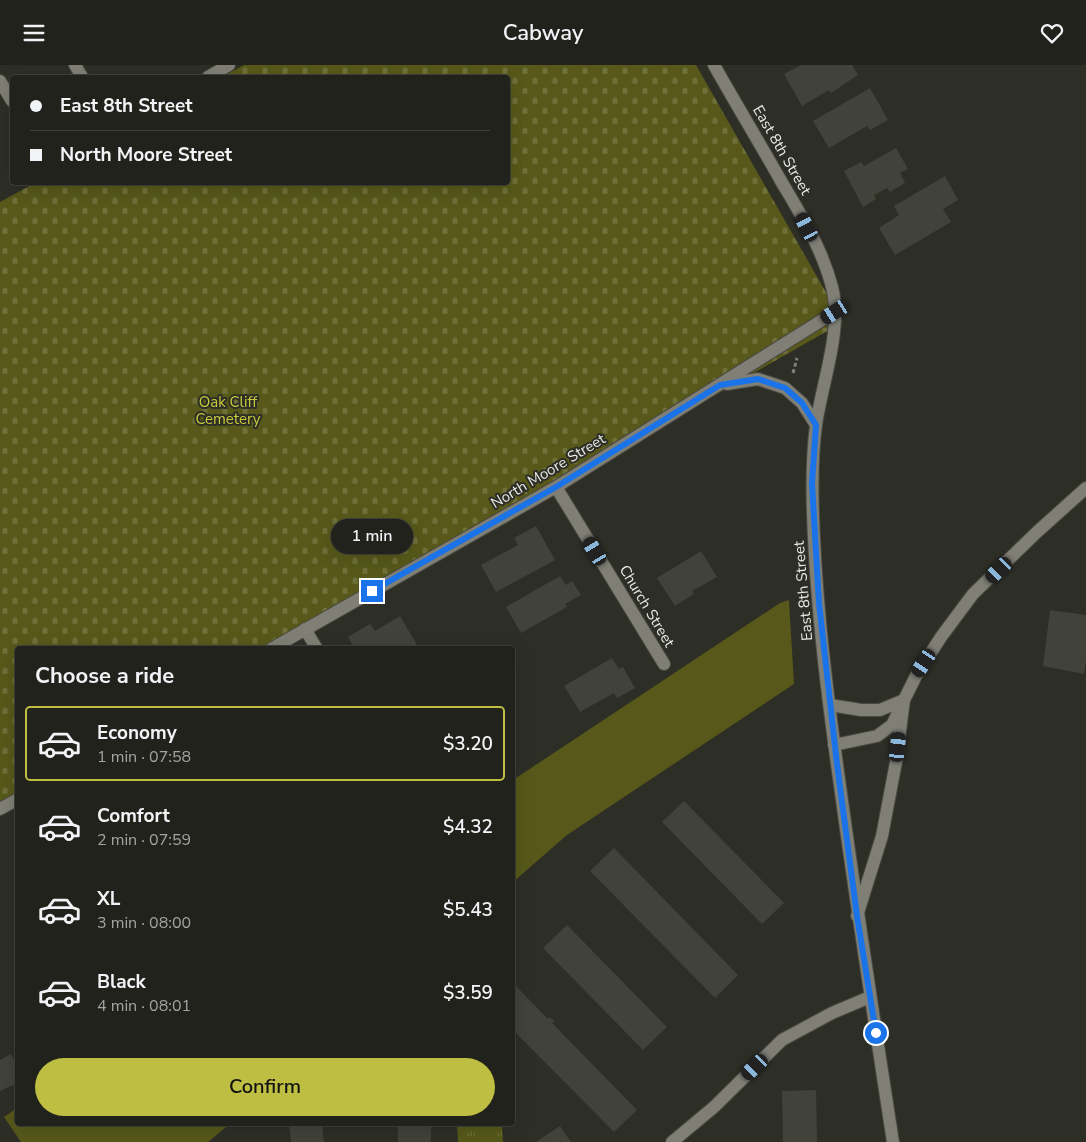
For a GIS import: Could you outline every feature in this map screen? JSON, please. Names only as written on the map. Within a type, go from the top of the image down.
[{"type":"street","name":"East 8th Street","points":[[714,65],[823,256],[833,290],[835,312],[832,346],[816,425],[812,466],[813,516],[819,603],[834,745],[857,916],[893,1142]]},
{"type":"street","points":[[212,75],[226,67]]},
{"type":"street","points":[[0,81],[10,98]]},
{"type":"street","name":"North Moore Street","points":[[276,646],[556,487],[835,312]]},
{"type":"street","points":[[720,385],[758,379],[785,388],[802,403],[816,425]]},
{"type":"street","name":"Church Street","points":[[556,487],[664,664]]},
{"type":"street","points":[[834,745],[877,736],[892,725],[916,676],[941,637],[973,594],[1086,489]]},
{"type":"street","points":[[305,629],[315,646]]},
{"type":"street","points":[[830,705],[861,711],[880,710],[904,701]]},
{"type":"street","points":[[857,916],[882,836],[896,763],[904,701]]},
{"type":"street","points":[[0,809],[15,801]]},
{"type":"street","points":[[672,1142],[714,1107],[782,1040],[832,1013],[870,997]]},
{"type":"green space","name":"Oak Cliff Cemetery","points":[[244,65],[696,65],[843,322],[276,646],[15,646],[15,794],[0,803],[0,202],[31,185],[510,185],[510,75],[226,75]]},
{"type":"green space","points":[[789,600],[794,684],[567,835],[515,880],[515,779],[780,603]]},
{"type":"green space","points":[[15,1109],[15,1126],[228,1126],[208,1142],[21,1142],[4,1117]]},
{"type":"green space","points":[[457,1126],[502,1126],[503,1142],[458,1142]]},
{"type":"building","points":[[801,65],[852,65],[858,75],[831,93],[829,90],[802,106],[784,74]]},
{"type":"building","points":[[870,88],[888,120],[870,130],[867,126],[829,148],[813,121]]},
{"type":"building","points":[[896,148],[908,169],[900,173],[905,183],[890,192],[887,188],[874,195],[876,199],[863,207],[844,171],[861,162],[864,166]]},
{"type":"building","points":[[945,176],[958,200],[943,209],[951,222],[895,255],[879,228],[899,215],[894,206]]},
{"type":"building","points":[[536,526],[555,560],[496,592],[481,565],[518,545],[514,538]]},
{"type":"building","points":[[701,551],[717,577],[692,591],[694,594],[675,606],[657,578]]},
{"type":"building","points":[[560,576],[566,585],[572,581],[581,595],[565,604],[567,607],[521,633],[506,607]]},
{"type":"building","points":[[1050,610],[1086,615],[1086,660],[1084,674],[1043,666]]},
{"type":"building","points":[[400,616],[417,645],[353,646],[348,637],[370,624],[375,631]]},
{"type":"building","points":[[612,658],[619,669],[623,667],[635,688],[617,698],[614,693],[580,712],[564,686]]},
{"type":"building","points":[[684,801],[784,903],[762,924],[662,822]]},
{"type":"building","points":[[614,848],[738,975],[715,998],[590,871]]},
{"type":"building","points":[[567,925],[667,1027],[643,1050],[543,948]]},
{"type":"building","points":[[515,985],[548,1019],[550,1017],[554,1021],[552,1023],[637,1110],[614,1132],[515,1032]]},
{"type":"building","points":[[11,1054],[15,1062],[15,1084],[0,1091],[0,1060]]},
{"type":"building","points":[[816,1090],[817,1142],[783,1142],[782,1091]]},
{"type":"building","points":[[289,1126],[322,1126],[324,1142],[291,1142]]},
{"type":"building","points":[[398,1126],[431,1126],[431,1142],[398,1142]]},
{"type":"building","points":[[560,1126],[571,1142],[536,1142]]},
{"type":"route","points":[[372,591],[556,487],[720,385],[758,379],[785,388],[802,403],[816,425],[812,483],[819,603],[837,764],[857,916],[876,1033]]}]
